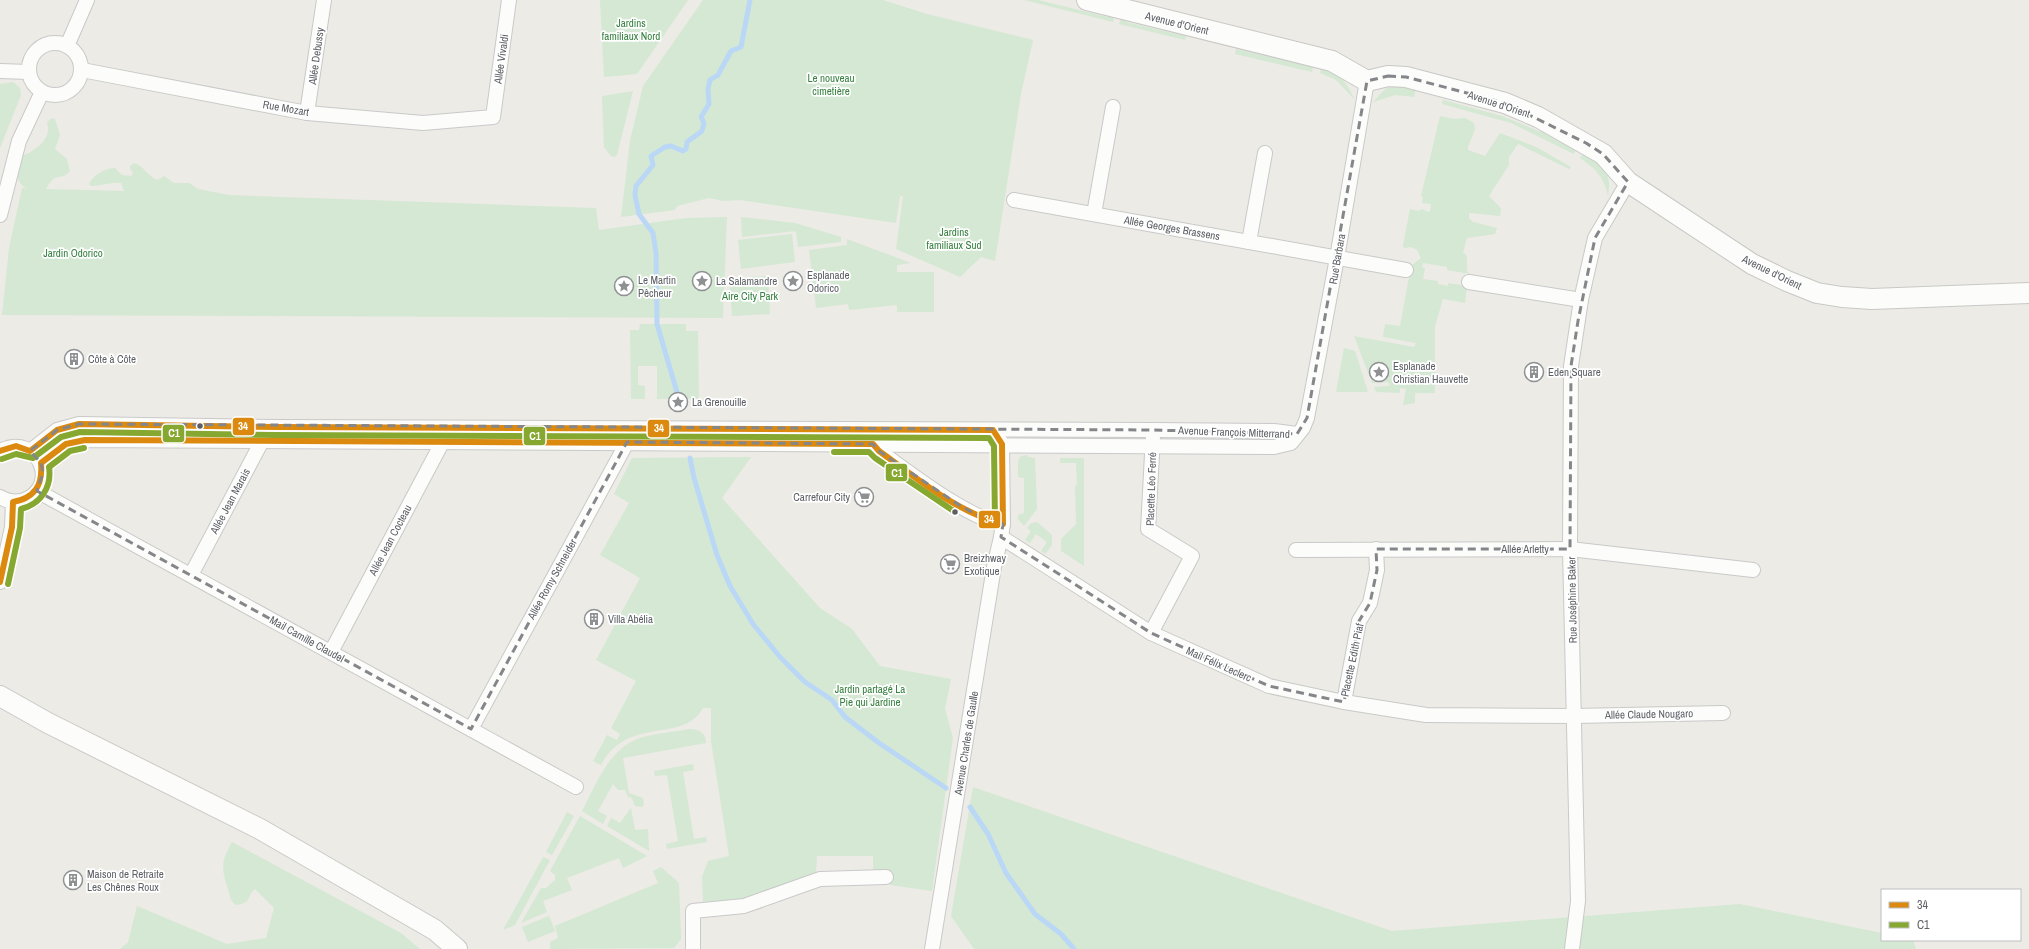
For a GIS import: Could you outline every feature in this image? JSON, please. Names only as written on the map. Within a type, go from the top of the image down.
[{"type":"street","points":[[67,46],[87,0]]},
{"type":"street","name":"Allée Debussy","points":[[307,113],[324,0]]},
{"type":"street","name":"Allée Vivaldi","points":[[493,117],[509,0]]},
{"type":"street","name":"Avenue d'Orient","points":[[1087,0],[1332,61],[1367,80],[1388,76],[1406,77],[1505,103],[1538,117],[1603,154],[1628,182],[1752,264],[1787,281],[1817,293],[1842,297],[1872,299],[2029,293]]},
{"type":"street","points":[[60,43],[67,46],[78,56],[82,70],[80,79],[75,86],[68,92],[60,95],[51,95],[42,92],[33,83],[29,72],[33,56],[44,45],[60,43]]},
{"type":"street","name":"Rue Mozart","points":[[82,70],[307,113],[423,123],[493,117]]},
{"type":"street","points":[[0,71],[29,72]]},
{"type":"street","name":"Rue Barbara","points":[[1297,434],[1303,428],[1307,418],[1337,258],[1367,80]]},
{"type":"street","points":[[0,215],[18,141],[42,92]]},
{"type":"street","points":[[1094,214],[1113,107]]},
{"type":"street","points":[[1249,242],[1265,153]]},
{"type":"street","name":"Rue Joséphine Baker","points":[[1572,949],[1578,901],[1570,548],[1571,366],[1581,300],[1595,238],[1628,182]]},
{"type":"street","name":"Allée Georges Brassens","points":[[1014,200],[1406,270]]},
{"type":"street","points":[[1469,282],[1581,300]]},
{"type":"street","name":"Avenue François Mitterrand","points":[[30,451],[40,441],[57,430],[79,424],[1153,430],[1274,431],[1297,434],[1291,443],[1274,447],[1002,444],[85,440],[66,444],[41,463]]},
{"type":"street","name":"Allée Jean Marais","points":[[191,575],[262,441],[263,426]]},
{"type":"street","name":"Allée Jean Cocteau","points":[[330,652],[443,441],[443,427]]},
{"type":"street","name":"Allée Romy Schneider","points":[[471,729],[624,448],[624,427]]},
{"type":"street","name":"Mail Félix Leclerc","points":[[864,428],[878,451],[959,505],[990,522],[1151,633],[1269,686],[1344,702],[1426,715],[1574,716]]},
{"type":"street","points":[[993,430],[1002,444],[1002,531]]},
{"type":"street","name":"Placette Léo Ferré","points":[[1151,633],[1192,556],[1148,529],[1153,430]]},
{"type":"street","points":[[0,450],[16,446],[30,451],[41,463],[43,473],[42,482],[37,491],[31,497],[22,501],[4,501],[12,527],[0,582]]},
{"type":"street","name":"Mail Camille Claudel","points":[[37,491],[576,787]]},
{"type":"street","name":"Avenue Charles de Gaulle","points":[[932,949],[994,567],[1002,531]]},
{"type":"street","name":"Allée Arletty","points":[[1296,550],[1570,548],[1753,570]]},
{"type":"street","name":"Placette Edith Piaf","points":[[1344,702],[1359,621],[1370,603],[1376,570],[1376,549]]},
{"type":"street","points":[[0,696],[48,723],[260,829],[435,930],[457,949]]},
{"type":"street","name":"Allée Claude Nougaro","points":[[1574,716],[1723,713]]},
{"type":"street","points":[[693,949],[693,911],[744,906],[820,879],[886,877]]},
{"type":"highlighted area","points":[[1388,76],[1406,77],[1505,103],[1586,143],[1603,154],[1628,182],[1595,238],[1578,321],[1571,366],[1570,549],[1376,549],[1377,570],[1370,603],[1359,621],[1344,702],[1269,686],[1151,633],[1001,537],[1003,524],[990,522],[959,505],[879,451],[873,444],[627,442],[471,729],[37,491],[43,473],[41,463],[30,451],[57,430],[79,424],[1153,430],[1297,434],[1307,418],[1367,81]]},
{"type":"green space","name":"Jardins familiaux Nord","points":[[600,0],[688,0],[637,74],[604,77]]},
{"type":"green space","name":"Le nouveau cimetière","points":[[703,0],[883,0],[927,14],[1033,40],[1021,94],[995,261],[981,257],[960,277],[896,249],[903,196],[900,196],[896,223],[740,200],[723,201],[709,198],[677,206],[675,210],[621,217],[630,141],[643,86]]},
{"type":"green space","points":[[1024,0],[1038,0],[1108,17],[1110,12],[1115,13],[1113,22]]},
{"type":"green space","points":[[1122,15],[1127,16],[1126,22],[1181,35],[1182,30],[1187,31],[1185,40],[1119,24]]},
{"type":"green space","points":[[1236,49],[1308,66],[1310,62],[1314,63],[1312,72],[1235,54]]},
{"type":"green space","points":[[1322,65],[1333,72],[1345,83],[1354,99],[1336,80],[1320,73]]},
{"type":"green space","points":[[13,82],[20,88],[21,95],[0,148],[0,84]]},
{"type":"green space","points":[[1397,85],[1416,88],[1414,97],[1395,95],[1373,102],[1386,88]]},
{"type":"green space","points":[[633,91],[617,155],[614,157],[611,156],[604,147],[602,96]]},
{"type":"green space","points":[[1443,100],[1502,116],[1541,132],[1544,127],[1549,130],[1547,135],[1574,149],[1578,146],[1574,154],[1511,123],[1442,104]]},
{"type":"green space","points":[[1440,116],[1454,119],[1465,118],[1474,123],[1475,129],[1468,150],[1485,156],[1500,133],[1536,147],[1571,167],[1569,169],[1518,144],[1509,157],[1509,165],[1489,196],[1501,208],[1500,216],[1469,213],[1469,218],[1473,222],[1497,228],[1495,234],[1467,238],[1463,252],[1467,256],[1467,271],[1470,274],[1447,270],[1447,267],[1423,263],[1422,267],[1425,268],[1423,279],[1438,281],[1438,284],[1448,286],[1448,283],[1467,286],[1465,303],[1443,299],[1435,326],[1435,393],[1415,393],[1415,403],[1403,405],[1406,389],[1400,388],[1400,393],[1376,392],[1374,387],[1389,386],[1390,384],[1387,382],[1372,383],[1354,336],[1414,347],[1416,343],[1383,337],[1385,324],[1400,326],[1411,266],[1421,258],[1417,250],[1411,247],[1404,248],[1403,245],[1410,209],[1430,211],[1431,204],[1422,203],[1423,197],[1421,196]]},
{"type":"green space","name":"Jardin Odorico","points":[[52,118],[55,119],[60,135],[55,149],[67,159],[70,171],[63,176],[53,179],[46,189],[124,191],[121,183],[91,186],[89,184],[96,175],[111,168],[115,168],[122,175],[131,176],[133,173],[130,166],[134,163],[158,180],[164,176],[174,183],[189,183],[198,189],[229,195],[596,208],[599,230],[686,218],[727,217],[723,318],[2,315],[9,248],[22,188],[26,188],[19,182],[17,174],[18,164],[24,155],[41,144],[44,140],[48,132],[47,122]]},
{"type":"green space","points":[[1585,150],[1601,165],[1607,174],[1609,180],[1608,196],[1602,179],[1591,166],[1580,158]]},
{"type":"green space","points":[[741,217],[795,223],[841,237],[841,242],[798,247],[796,231],[742,237]]},
{"type":"green space","points":[[792,234],[795,262],[741,269],[738,240]]},
{"type":"green space","name":"Jardins familiaux Sud","points":[[847,239],[911,263],[897,265],[897,272],[934,272],[934,312],[897,312],[897,305],[849,310],[848,304],[816,308],[809,250],[847,245]]},
{"type":"green space","name":"Aire City Park","points":[[768,276],[770,314],[732,316],[729,278]]},
{"type":"green space","points":[[640,324],[686,324],[686,331],[698,331],[699,399],[657,399],[657,366],[638,366],[638,385],[645,386],[645,399],[631,399],[630,330],[639,330]]},
{"type":"green space","points":[[1344,348],[1355,351],[1368,392],[1336,392]]},
{"type":"green space","points":[[1028,455],[1028,457],[1035,458],[1037,509],[1024,526],[1018,519],[1018,515],[1024,513],[1024,478],[1018,477],[1018,461],[1021,456]]},
{"type":"green space","name":"Jardin partagé La Pie qui Jardine","points":[[751,457],[722,498],[820,608],[852,629],[880,666],[951,679],[945,709],[953,738],[932,891],[890,885],[889,870],[873,870],[873,856],[817,856],[816,874],[742,900],[703,902],[702,877],[708,861],[729,856],[711,741],[711,708],[703,708],[694,719],[682,725],[640,734],[626,740],[613,749],[601,765],[593,761],[607,735],[617,740],[620,734],[611,728],[636,681],[596,660],[640,578],[600,555],[629,503],[614,494],[632,458]]},
{"type":"green space","points":[[1060,458],[1084,458],[1084,566],[1061,551],[1061,539],[1076,524],[1075,486],[1077,485],[1076,463],[1060,463]]},
{"type":"green space","points":[[1037,522],[1052,535],[1052,545],[1045,554],[1041,551],[1047,542],[1036,534],[1030,543],[1025,540],[1031,531],[1027,528],[1031,523]]},
{"type":"green space","points":[[689,729],[701,732],[705,736],[706,743],[623,758],[629,793],[643,798],[644,804],[642,807],[635,806],[632,798],[628,797],[625,790],[618,790],[613,784],[598,811],[607,816],[603,824],[582,811],[605,767],[621,749],[631,742],[643,737]]},
{"type":"green space","points":[[693,764],[694,770],[683,772],[694,839],[706,837],[707,842],[667,849],[666,844],[678,841],[667,775],[655,776],[654,771]]},
{"type":"green space","points":[[973,787],[1392,931],[1740,904],[1881,933],[1881,941],[1913,941],[1916,949],[974,949],[951,916]]},
{"type":"green space","points":[[631,808],[635,830],[648,829],[649,851],[607,826],[611,818],[620,823]]},
{"type":"green space","points":[[567,812],[574,816],[552,855],[546,852]]},
{"type":"green space","points":[[580,816],[647,856],[623,868],[619,858],[567,878],[572,890],[543,901],[547,912],[521,923],[541,888],[546,888],[555,880],[555,875],[550,871]]},
{"type":"green space","points":[[232,842],[401,933],[420,949],[120,949],[128,942],[137,906],[227,944],[266,938],[274,908],[255,889],[244,903],[236,905],[230,898],[224,876],[223,865]]},
{"type":"green space","points":[[543,857],[550,860],[515,925],[503,930]]},
{"type":"green space","points":[[661,867],[679,883],[681,939],[674,948],[550,949],[550,942],[558,938],[555,926],[658,883],[653,871]]},
{"type":"green space","points":[[549,916],[555,931],[528,942],[522,927]]},
{"type":"waterway","points":[[679,399],[657,324],[656,253],[653,233],[639,214],[635,195],[636,186],[653,165],[651,156],[665,147],[671,146],[683,151],[686,149],[687,142],[702,131],[704,123],[701,117],[709,104],[708,89],[710,80],[718,75],[731,51],[741,47],[750,0]]},
{"type":"waterway","points":[[690,458],[694,478],[717,555],[730,586],[753,624],[780,657],[805,682],[832,700],[845,717],[879,743],[946,788]]},
{"type":"waterway","points":[[970,807],[988,834],[1006,873],[1035,914],[1061,934],[1074,949]]},
{"type":"transit line","name":"34","points":[[0,451],[16,446],[30,451],[57,430],[79,424],[276,427],[993,430],[1002,444],[1003,524],[986,519],[938,494],[879,451],[873,444],[85,440],[66,444],[41,463],[41,478],[36,489],[27,497],[13,502],[12,527],[0,582]]},
{"type":"transit line","name":"C1","points":[[2,459],[16,454],[33,458],[61,437],[80,432],[276,435],[989,438],[994,446],[995,524]]},
{"type":"transit line","name":"C1","points":[[8,584],[20,528],[21,509],[28,507],[44,494],[49,481],[49,467],[70,451],[84,448]]},
{"type":"transit line","name":"C1","points":[[834,452],[869,452],[875,458],[955,512]]},
{"type":"place","name":"La Salamandre","points":[[702,281]]},
{"type":"place","name":"Esplanade Odorico","points":[[793,281]]},
{"type":"place","name":"Le Martin Pêcheur","points":[[624,286]]},
{"type":"place","name":"Côte à Côte","points":[[74,359]]},
{"type":"place","name":"Esplanade Christian Hauvette","points":[[1379,372]]},
{"type":"place","name":"Eden Square","points":[[1534,372]]},
{"type":"place","name":"La Grenouille","points":[[678,402]]},
{"type":"place","name":"Carrefour City","points":[[864,497]]},
{"type":"place","name":"Breizhway Exotique","points":[[950,564]]},
{"type":"place","name":"Villa Abélia","points":[[594,619]]},
{"type":"place","name":"Maison de Retraite Les Chênes Roux","points":[[73,880]]}]
